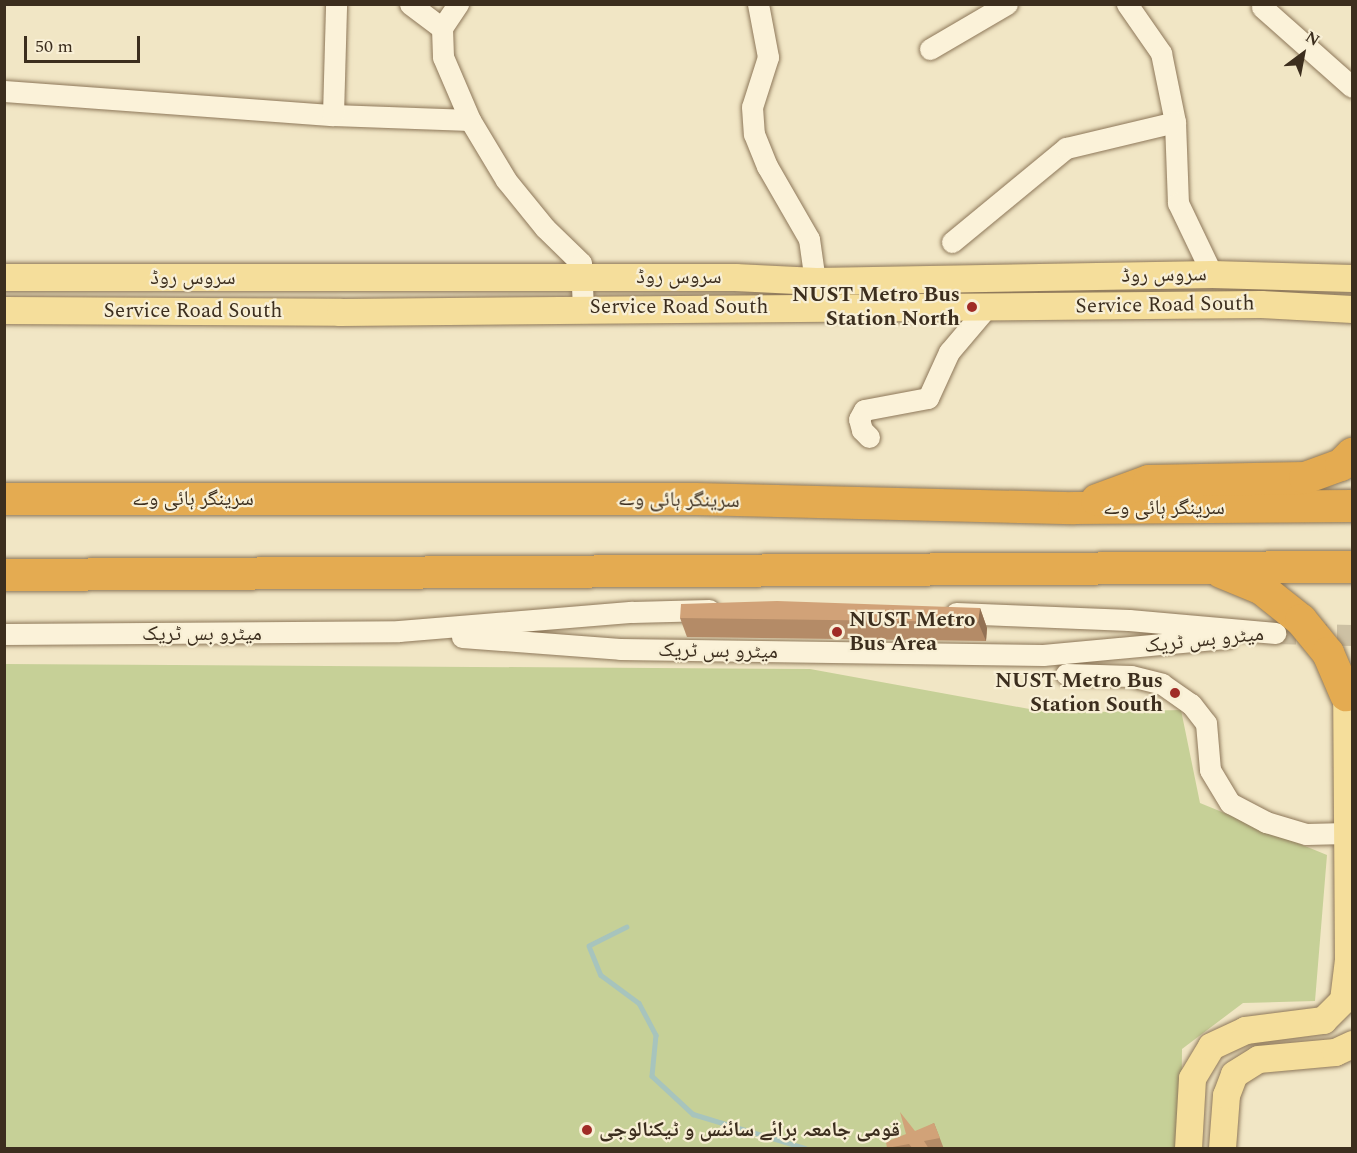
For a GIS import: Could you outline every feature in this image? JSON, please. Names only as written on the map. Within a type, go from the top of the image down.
[{"type":"highway","points":[[1074,508],[1149,481],[1305,478],[1341,465],[1353,454]]},
{"type":"highway","name":"سرینگر ہائی وے","points":[[4,499],[696,499],[1074,508],[1353,506]]},
{"type":"highway","points":[[4,575],[1203,565],[1353,567]]},
{"type":"highway","points":[[1203,565],[1262,589],[1301,620],[1328,653],[1346,694]]},
{"type":"main road","name":"سروس روڈ","points":[[4,277],[584,276],[816,281],[1212,274],[1353,278]]},
{"type":"main road","points":[[666,277],[670,307]]},
{"type":"main road","name":"Service Road South","points":[[4,310],[340,312],[670,307],[1262,304],[1353,309]]},
{"type":"main road","points":[[1188,1149],[1192,1078],[1211,1046],[1245,1030],[1323,1020],[1348,1007],[1346,694]]},
{"type":"main road","points":[[1222,1149],[1226,1095],[1234,1074],[1258,1059],[1335,1052],[1353,1044]]},
{"type":"street","points":[[333,115],[336,4]]},
{"type":"street","points":[[410,4],[441,28]]},
{"type":"street","points":[[458,4],[441,28],[443,57],[470,120],[506,180],[545,228],[581,263],[584,276],[583,308]]},
{"type":"street","points":[[758,4],[768,57],[752,107],[754,134],[767,166],[809,239],[818,307]]},
{"type":"street","points":[[930,49],[1007,4]]},
{"type":"street","points":[[1127,4],[1161,53],[1175,122],[1178,202],[1212,274]]},
{"type":"street","points":[[1262,7],[1353,87]]},
{"type":"street","points":[[4,91],[333,115],[470,120]]},
{"type":"street","points":[[952,242],[1066,148],[1175,122]]},
{"type":"street","points":[[869,437],[862,430],[859,419],[864,410],[928,398],[949,352],[988,306]]},
{"type":"street","name":"میٹرو بس ٹریک","points":[[4,634],[399,632],[632,612],[725,610]]},
{"type":"street","name":"میٹرو بس ٹریک","points":[[399,632],[620,649],[1044,655],[1275,633],[1129,620],[938,613]]},
{"type":"street","points":[[1066,674],[1131,676],[1162,684],[1191,704],[1206,723],[1210,770],[1230,803],[1266,822],[1306,834],[1347,833]]},
{"type":"green space","points":[[5,664],[810,669],[1051,713],[1181,710],[1200,803],[1327,855],[1315,1001],[1243,1003],[1182,1049],[1181,1148],[5,1148]]},
{"type":"building","points":[[777,601],[980,608],[978,622],[680,618],[681,604]]},
{"type":"building","points":[[900,1112],[915,1131],[934,1123],[940,1138],[924,1141],[929,1149],[913,1149],[909,1144],[887,1148],[886,1142],[906,1134]]},
{"type":"waterway","points":[[627,927],[589,946],[601,975],[639,1003],[656,1035],[652,1076],[693,1114],[805,1148]]},
{"type":"tunnel","points":[[1275,633],[1352,635]]},
{"type":"place","name":"NUST Metro Bus Station North","points":[[972,307]]},
{"type":"place","name":"NUST Metro Bus Area","points":[[837,632]]},
{"type":"place","name":"NUST Metro Bus Station South","points":[[1175,693]]},
{"type":"place","name":"قومی جامعہ برائے سائنس و ٹیکنالوجی","points":[[587,1130]]}]
